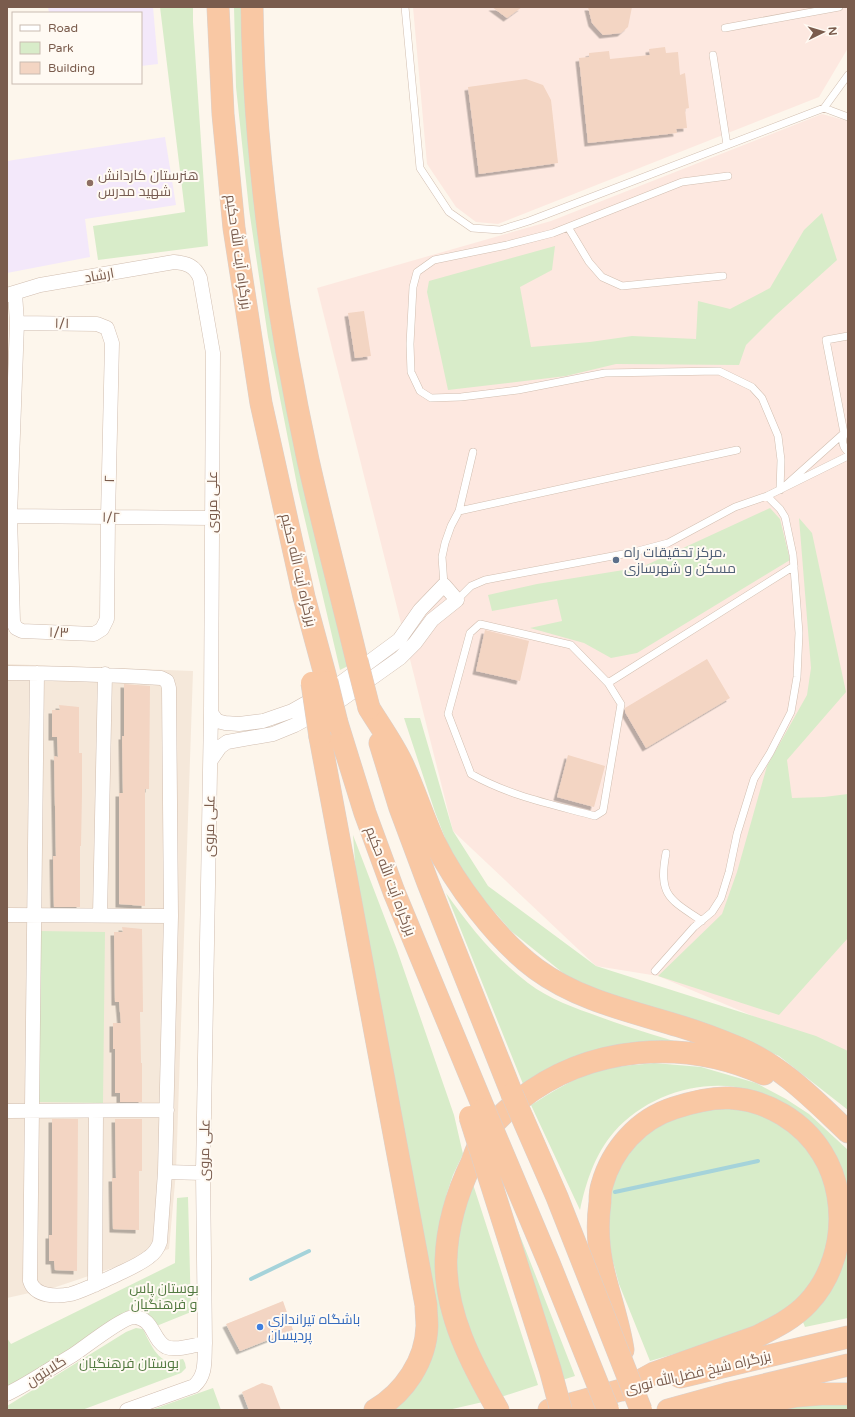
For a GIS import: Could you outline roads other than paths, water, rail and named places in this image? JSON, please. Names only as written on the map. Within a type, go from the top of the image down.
[{"type":"highway","name":"بزرگراه آیت الله حکیم","points":[[218,7],[223,114],[234,228],[261,403],[304,596],[320,683],[337,723],[365,813],[477,1113]]},
{"type":"highway","points":[[252,7],[252,45],[256,129],[265,217],[275,278],[308,460],[369,708],[408,831],[428,883],[512,1094],[557,1197],[624,1380],[641,1410]]},
{"type":"highway","points":[[320,683],[320,737],[426,1305],[427,1328],[419,1360],[411,1375],[400,1390],[384,1405],[375,1410]]},
{"type":"highway","points":[[369,708],[401,762],[431,834],[448,867],[499,935],[535,968],[555,982],[583,996],[682,1026],[740,1048],[766,1061],[812,1098],[848,1132]]},
{"type":"highway","points":[[498,1410],[474,1366],[464,1342],[449,1294],[446,1262],[448,1233],[462,1183],[484,1135],[505,1112],[528,1093],[554,1077],[594,1060],[633,1054],[676,1052],[702,1055],[726,1060],[744,1066],[764,1074],[812,1098]]},
{"type":"highway","points":[[730,1098],[750,1101],[770,1108],[788,1118],[805,1132],[822,1153],[832,1174],[837,1193],[840,1208],[840,1231],[835,1255],[825,1281],[809,1303],[792,1318],[758,1336],[654,1373],[624,1380],[619,1325],[603,1268],[598,1243],[598,1214],[602,1186],[612,1162],[621,1146],[646,1121],[663,1111],[705,1099],[730,1098]]},
{"type":"highway","points":[[477,1113],[561,1410]]},
{"type":"highway","points":[[477,1113],[549,1263],[608,1410]]},
{"type":"highway","name":"بزرگراه شیخ فضل‌الله نوری","points":[[549,1410],[624,1380],[848,1337]]},
{"type":"highway","name":"بزرگراه شیخ فضل‌الله نوری","points":[[671,1409],[726,1394],[848,1365]]},
{"type":"highway","points":[[671,1409],[730,1410],[796,1396],[848,1394]]},
{"type":"street","name":"ارشاد","points":[[11,294],[40,285],[174,262],[183,262],[192,265]]},
{"type":"street","name":"علی مروی","points":[[127,1410],[194,1386],[200,1380],[204,1369],[203,1173],[211,713],[213,353],[200,278],[192,265]]},
{"type":"street","points":[[10,516],[17,322],[11,294]]},
{"type":"street","name":"۱/۱","points":[[17,322],[97,324],[107,328]]},
{"type":"street","name":"۲","points":[[102,629],[107,619],[112,343],[107,328]]},
{"type":"street","name":"۱/۲","points":[[10,516],[212,518]]},
{"type":"street","name":"۱/۳","points":[[10,516],[13,622],[16,628],[22,631],[94,634],[102,629]]},
{"type":"street","points":[[210,760],[227,742],[272,734],[295,725],[341,700],[400,658],[415,643],[432,620],[457,600],[444,585],[420,610],[399,640],[338,685],[292,711],[263,721],[239,724],[217,721],[211,713]]},
{"type":"street","points":[[420,610],[432,620]]},
{"type":"street","points":[[7,673],[37,673],[105,674],[161,678],[167,681],[168,684],[171,916],[165,1172],[160,1242],[156,1251],[150,1257],[134,1266],[71,1294],[60,1295],[40,1293],[32,1286],[30,1281],[37,673]]},
{"type":"street","points":[[100,915],[105,674]]},
{"type":"street","points":[[7,915],[171,916]]},
{"type":"street","points":[[7,1111],[167,1110]]},
{"type":"street","points":[[95,1284],[96,1111]]},
{"type":"street","points":[[165,1172],[203,1173]]},
{"type":"street","name":"گلابتون","points":[[7,1394],[74,1354],[128,1318],[141,1318],[146,1321],[160,1342],[167,1348],[176,1349],[205,1343]]},
{"type":"lane","points":[[405,7],[420,168],[449,212],[472,228],[500,230],[529,221],[824,108],[848,75]]},
{"type":"lane","points":[[725,28],[839,7]]},
{"type":"lane","points":[[713,55],[727,145]]},
{"type":"lane","points":[[824,108],[848,117]]},
{"type":"lane","points":[[728,176],[682,182],[553,233],[507,245],[434,260],[417,272],[413,287],[410,344],[411,372],[420,391],[431,398],[461,397],[518,390],[605,373],[719,371],[752,387],[762,398],[778,436],[781,460],[780,490]]},
{"type":"lane","points":[[568,227],[589,262],[602,277],[622,286],[723,276]]},
{"type":"lane","points":[[848,336],[826,340],[846,431],[843,443],[844,448],[848,452]]},
{"type":"lane","points":[[780,490],[846,431]]},
{"type":"lane","points":[[459,511],[736,450]]},
{"type":"lane","points":[[444,585],[442,557],[445,543],[451,526],[459,511],[473,452]]},
{"type":"lane","points":[[457,600],[471,586],[485,580],[634,552],[668,543],[735,506],[767,496],[848,456]]},
{"type":"lane","points":[[655,970],[694,928],[712,912],[721,898],[729,872],[737,834],[754,778],[770,753],[791,712],[798,677],[799,633],[793,555],[785,517],[780,509],[767,496]]},
{"type":"lane","points":[[608,683],[794,566]]},
{"type":"lane","points":[[480,624],[571,645],[608,683],[621,704],[603,811],[595,816],[514,794],[489,784],[471,774],[448,714],[470,633],[480,624]]},
{"type":"lane","points":[[666,852],[663,880],[667,892],[677,904],[702,921]]},
{"type":"waterway","points":[[615,1192],[758,1161]]},
{"type":"waterway","points":[[251,1279],[309,1251]]},
{"type":"place","name":"هنرستان کاردانش شهید مدرس","points":[[90,183]]},
{"type":"place","name":"مرکز تحقیقات راه، مسکن و شهرسازی","points":[[616,560]]},
{"type":"place","name":"باشگاه تیراندازی پردیسان","points":[[260,1327]]},
{"type":"park label","name":"بوستان پاس و فرهنگیان","points":[[164,1296]]},
{"type":"park label","name":"بوستان فرهنگیان","points":[[129,1363]]}]
